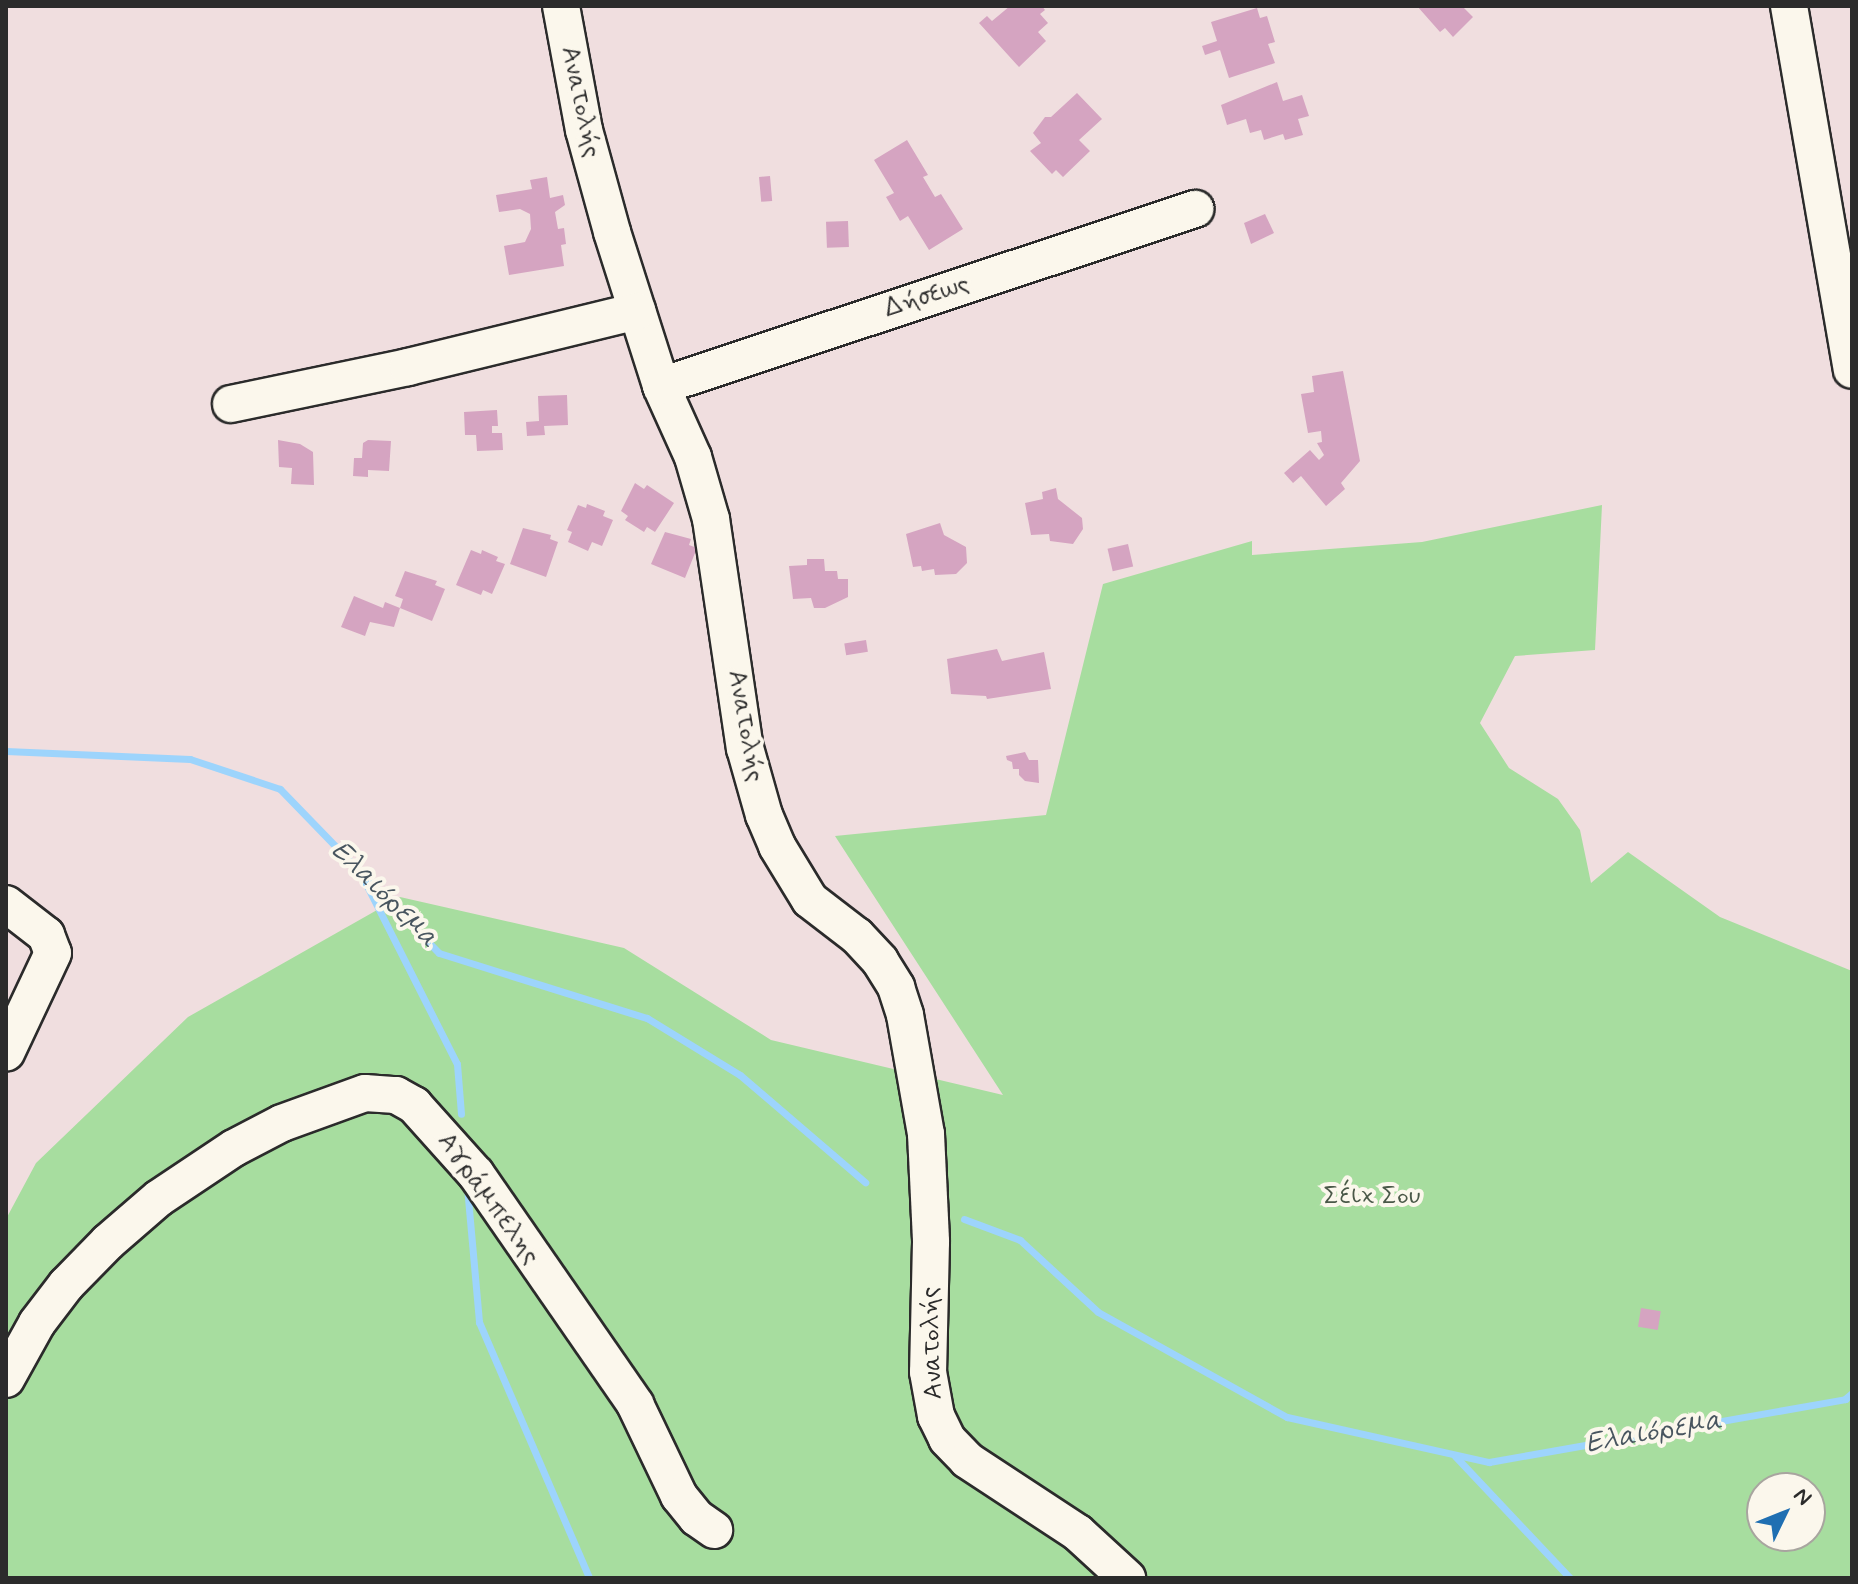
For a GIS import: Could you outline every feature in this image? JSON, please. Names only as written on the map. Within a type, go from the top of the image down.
[{"type":"street","name":"Ανατολής","points":[[561,6],[584,130],[661,386],[693,457],[711,519],[745,748],[768,829],[810,900],[871,950],[889,975],[902,1003],[918,1073],[926,1134],[931,1242],[928,1372],[936,1416],[947,1439],[967,1460],[1078,1533],[1127,1578]]},
{"type":"street","points":[[1789,6],[1852,370]]},
{"type":"street","name":"Δήσεως","points":[[661,386],[1195,209]]},
{"type":"street","points":[[231,404],[408,367],[637,311]]},
{"type":"street","points":[[6,904],[46,935],[53,953],[6,1053]]},
{"type":"street","name":"Αγράμπελης","points":[[6,1379],[37,1323],[59,1294],[108,1242],[159,1198],[234,1148],[282,1123],[361,1094],[391,1094],[414,1105],[476,1174],[635,1404],[679,1496],[691,1512],[714,1530]]},
{"type":"green space","name":"Σέιχ Σου","points":[[1602,505],[1595,650],[1515,656],[1480,723],[1509,768],[1558,799],[1580,830],[1591,883],[1628,852],[1720,917],[1852,971],[1852,1578],[6,1578],[6,1219],[36,1163],[188,1017],[400,897],[624,948],[771,1040],[1003,1095],[835,836],[1046,815],[1103,584],[1252,541],[1252,555],[1422,542]]},
{"type":"building","points":[[1010,6],[1042,6],[1045,10],[1040,14],[1048,23],[1038,32],[1046,41],[1019,67],[979,23],[987,16],[992,21]]},
{"type":"building","points":[[1417,6],[1462,6],[1473,17],[1453,37],[1445,28],[1440,32]]},
{"type":"building","points":[[1257,8],[1260,18],[1267,16],[1275,42],[1268,44],[1275,63],[1229,78],[1220,50],[1205,55],[1202,46],[1217,41],[1211,22]]},
{"type":"building","points":[[1277,82],[1283,101],[1302,95],[1309,116],[1298,119],[1303,135],[1285,140],[1283,134],[1264,140],[1261,130],[1250,133],[1246,119],[1227,125],[1221,105]]},
{"type":"building","points":[[1077,93],[1102,119],[1079,140],[1090,151],[1063,177],[1056,170],[1052,174],[1030,151],[1041,143],[1033,133],[1045,117],[1051,117]]},
{"type":"building","points":[[907,140],[928,175],[923,177],[935,197],[941,194],[963,229],[929,250],[908,216],[900,221],[886,197],[894,193],[874,160]]},
{"type":"building","points":[[770,176],[772,201],[761,202],[759,177]]},
{"type":"building","points":[[547,177],[550,198],[563,195],[565,205],[555,212],[558,229],[564,228],[566,244],[561,245],[564,266],[509,275],[504,246],[525,242],[531,229],[530,214],[520,209],[499,212],[496,195],[532,189],[530,180]]},
{"type":"building","points":[[1265,214],[1274,233],[1251,244],[1244,223]]},
{"type":"building","points":[[848,221],[849,247],[827,248],[826,222]]},
{"type":"building","points":[[1343,371],[1360,461],[1341,483],[1345,489],[1326,506],[1301,476],[1293,483],[1284,473],[1310,450],[1319,460],[1324,455],[1317,443],[1322,442],[1321,431],[1308,433],[1301,394],[1314,392],[1312,376]]},
{"type":"building","points":[[567,395],[568,425],[544,426],[545,435],[527,436],[526,422],[539,421],[538,396]]},
{"type":"building","points":[[497,410],[498,426],[492,426],[492,433],[502,433],[503,450],[477,451],[476,435],[465,435],[464,412]]},
{"type":"building","points":[[278,440],[300,444],[313,452],[314,485],[291,484],[292,468],[279,467]]},
{"type":"building","points":[[368,440],[391,441],[389,471],[368,470],[368,477],[353,476],[354,458],[362,458],[363,443]]},
{"type":"building","points":[[635,483],[644,489],[647,485],[674,503],[655,532],[647,527],[644,532],[625,520],[628,516],[621,511]]},
{"type":"building","points":[[1056,488],[1058,499],[1082,518],[1083,529],[1073,544],[1050,541],[1049,534],[1031,535],[1025,503],[1043,499],[1042,492]]},
{"type":"building","points":[[587,504],[605,511],[603,516],[613,520],[602,546],[592,542],[588,551],[568,542],[572,532],[567,530],[578,505],[586,508]]},
{"type":"building","points":[[940,523],[944,535],[966,547],[967,563],[956,574],[935,575],[934,569],[922,571],[921,566],[913,567],[906,534]]},
{"type":"building","points":[[523,528],[551,535],[550,539],[558,542],[546,577],[510,564]]},
{"type":"building","points":[[665,532],[691,539],[689,545],[697,548],[685,578],[651,564]]},
{"type":"building","points":[[1128,544],[1133,566],[1113,571],[1108,549]]},
{"type":"building","points":[[471,550],[481,554],[482,550],[505,564],[492,594],[483,590],[481,595],[456,585]]},
{"type":"building","points":[[807,559],[824,559],[825,571],[837,571],[838,579],[848,579],[848,597],[825,608],[814,608],[811,598],[793,599],[789,566],[807,565]]},
{"type":"building","points":[[405,571],[437,581],[435,585],[445,589],[432,621],[400,608],[403,599],[395,596]]},
{"type":"building","points":[[354,596],[383,608],[385,602],[400,608],[394,627],[370,622],[365,636],[341,627]]},
{"type":"building","points":[[866,640],[868,652],[846,655],[844,643]]},
{"type":"building","points":[[997,649],[1002,661],[1044,652],[1051,689],[987,699],[986,696],[951,694],[947,659]]},
{"type":"building","points":[[1025,752],[1029,760],[1038,760],[1039,783],[1025,781],[1019,775],[1019,769],[1013,769],[1012,762],[1007,760],[1006,756]]},
{"type":"building","points":[[1641,1308],[1661,1311],[1658,1330],[1638,1327]]},
{"type":"waterway","name":"Ελαιόρεμα","points":[[6,751],[190,759],[280,789],[439,953],[647,1018],[740,1075],[865,1182]]},
{"type":"waterway","points":[[363,878],[457,1064],[461,1114]]},
{"type":"waterway","points":[[467,1187],[479,1322],[589,1578]]},
{"type":"waterway","points":[[964,1219],[1020,1240],[1098,1312],[1287,1417],[1489,1462],[1845,1399],[1852,1393]]},
{"type":"waterway","points":[[1455,1456],[1570,1578]]}]
